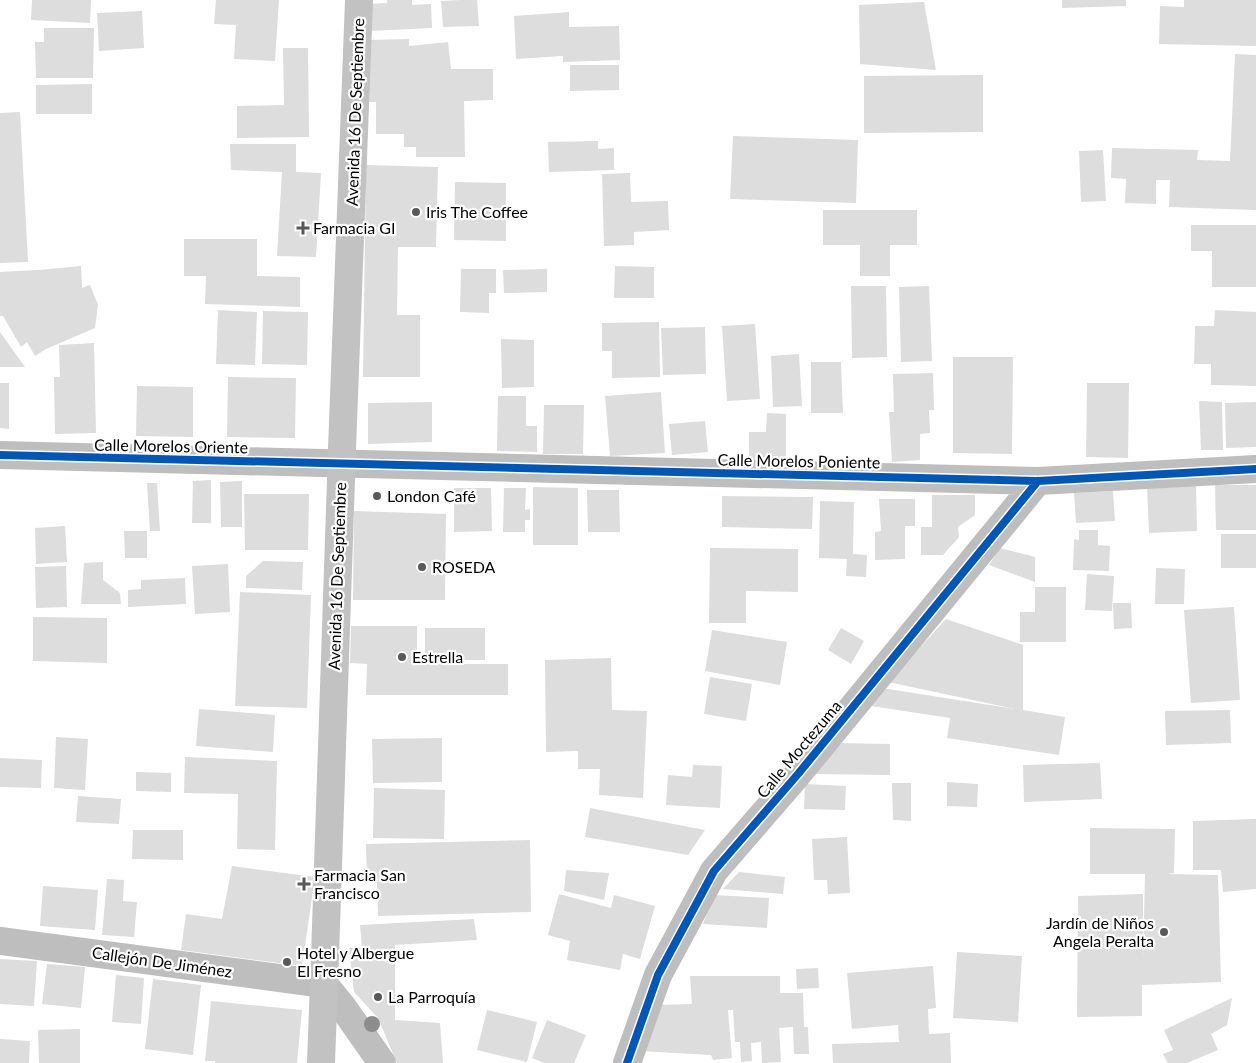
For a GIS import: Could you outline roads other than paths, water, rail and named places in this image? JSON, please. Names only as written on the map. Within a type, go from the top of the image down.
[{"type":"main road","name":"Avenida 16 De Septiembre","points":[[321,1063],[359,0]]},
{"type":"street","name":"Calle Morelos Oriente","points":[[0,455],[341,464]]},
{"type":"street","name":"Calle Morelos Poniente","points":[[341,464],[1038,481],[1256,469]]},
{"type":"street","name":"Calle Moctezuma","points":[[627,1063],[658,975],[714,871],[798,774],[1038,481]]},
{"type":"street","name":"Callejón De Jiménez","points":[[0,940],[324,984]]},
{"type":"street","points":[[324,984],[382,1063]]},
{"type":"place","name":"Iris The Coffee","points":[[416,212]]},
{"type":"place","name":"Farmacia GI","points":[[303,228]]},
{"type":"place","name":"London Café","points":[[377,496]]},
{"type":"place","name":"ROSEDA","points":[[422,567]]},
{"type":"place","name":"Estrella","points":[[402,657]]},
{"type":"place","name":"Farmacia San Francisco","points":[[304,884]]},
{"type":"place","name":"Jardín de Niños Angela Peralta","points":[[1164,932]]},
{"type":"place","name":"Hotel y Albergue El Fresno","points":[[287,962]]},
{"type":"place","name":"La Parroquía","points":[[378,997]]}]
